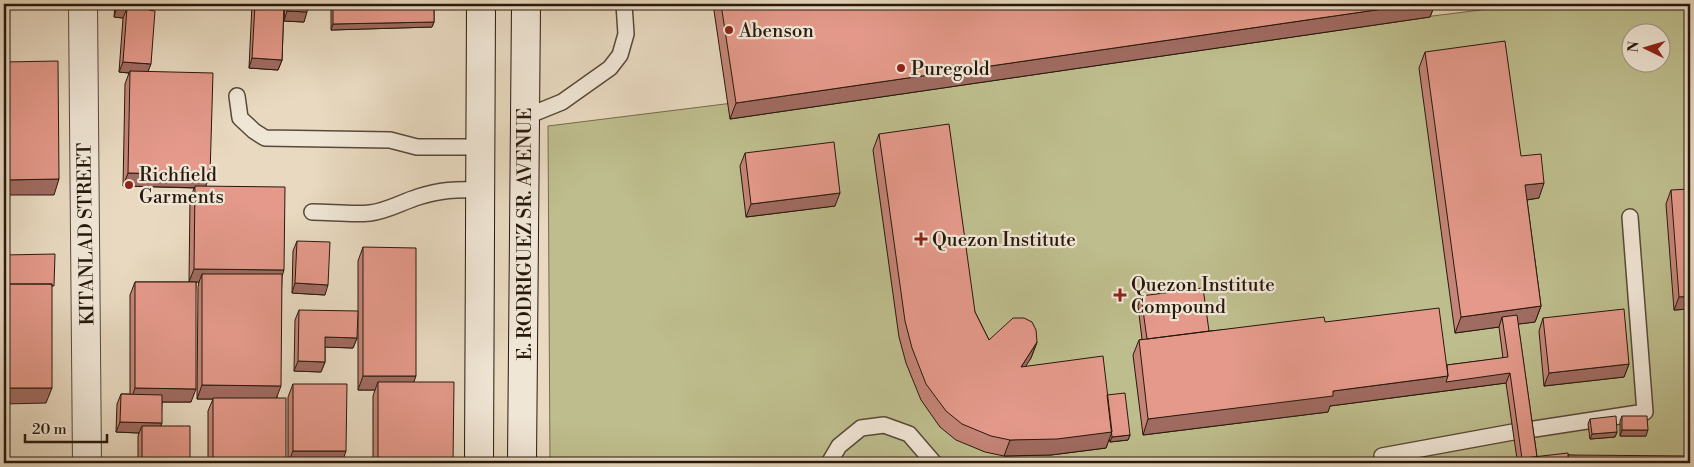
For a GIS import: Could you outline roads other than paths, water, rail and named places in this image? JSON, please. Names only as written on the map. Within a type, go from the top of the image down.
[{"type":"main road","name":"KITANLAD STREET","points":[[83,4],[87,463]]},
{"type":"main road","points":[[479,463],[480,4]]},
{"type":"main road","name":"E. RODRIGUEZ SR. AVENUE","points":[[522,463],[526,4]]},
{"type":"lane","points":[[525,117],[562,102],[610,68],[620,54],[626,34],[624,4]]},
{"type":"lane","points":[[237,96],[240,118],[265,138],[390,140],[417,147],[479,147]]},
{"type":"lane","points":[[312,212],[370,213],[395,207],[442,190],[479,190]]},
{"type":"lane","points":[[1383,460],[1415,457],[1521,431],[1645,412],[1630,218]]},
{"type":"lane","points":[[829,463],[839,446],[861,428],[884,425],[910,434],[934,463]]},
{"type":"place","name":"Abenson","points":[[729,30]]},
{"type":"place","name":"Puregold","points":[[901,68]]},
{"type":"place","name":"Richfield Garments","points":[[129,185]]},
{"type":"place","name":"Quezon Institute","points":[[921,239]]},
{"type":"place","name":"Quezon Institute Compound","points":[[1120,295]]}]
